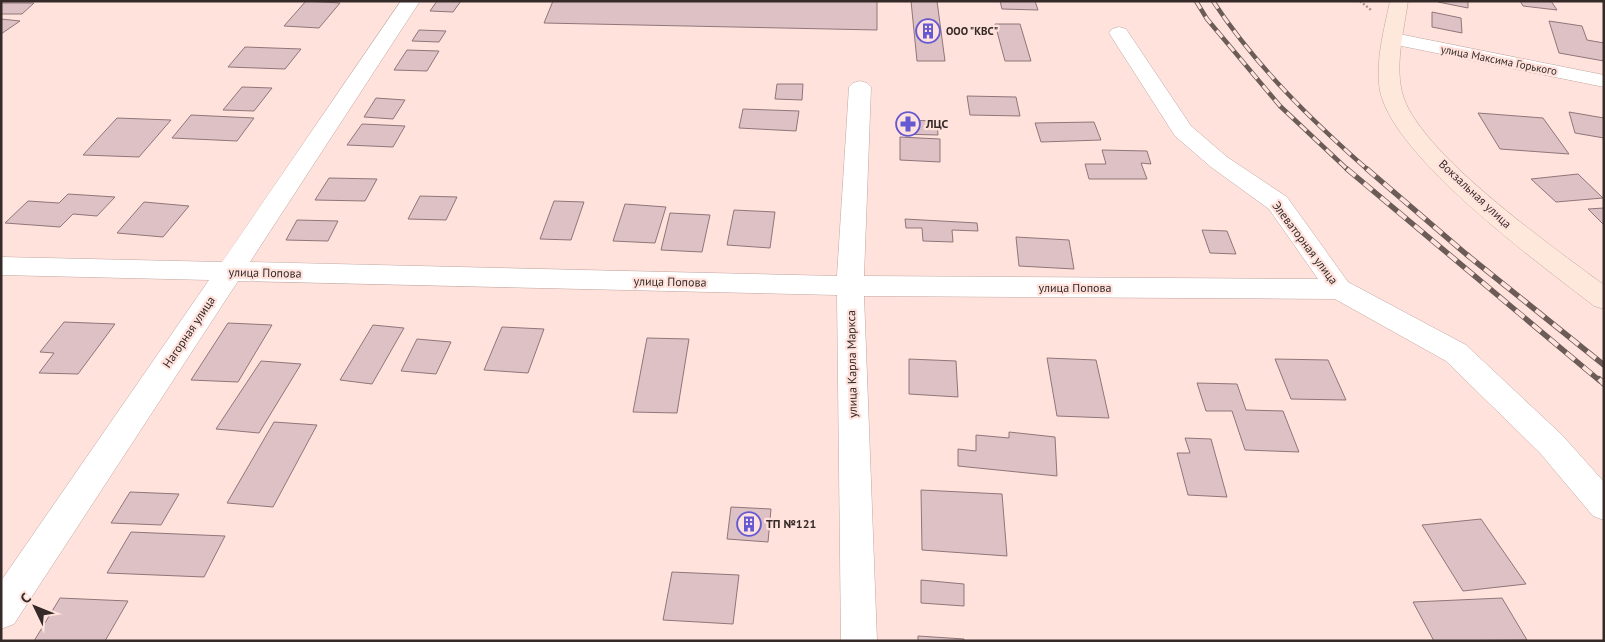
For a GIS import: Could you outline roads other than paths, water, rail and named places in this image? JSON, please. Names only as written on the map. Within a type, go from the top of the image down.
[{"type":"street","name":"Нагорная улица","points":[[1,612],[411,1]]},
{"type":"street","name":"Вокзальная улица","points":[[1399,1],[1388,74],[1395,103],[1415,135],[1453,177],[1520,235],[1604,299]]},
{"type":"street","name":"Элеваторная улица","points":[[1119,34],[1183,132],[1219,162],[1278,203],[1339,289],[1456,353],[1551,444],[1604,506]]},
{"type":"street","name":"улица Максима Горького","points":[[1394,39],[1604,81]]},
{"type":"street","name":"улица Карла Маркса","points":[[859,641],[850,286],[860,86]]},
{"type":"street","name":"улица Попова","points":[[1,266],[850,286],[1339,289]]},
{"type":"railway","points":[[1196,1],[1207,19],[1280,106],[1348,170]]},
{"type":"railway","points":[[1213,1],[1229,25],[1285,91],[1368,170]]},
{"type":"railway","points":[[1347,169],[1600,381]]},
{"type":"railway","points":[[1367,169],[1466,254],[1604,365]]},
{"type":"railway","points":[[1599,379],[1604,384]]},
{"type":"place","name":"ООО \"КВС\"","points":[[928,31]]},
{"type":"place","name":"ЛЦС","points":[[908,124]]},
{"type":"place","name":"ТП №121","points":[[749,524]]}]
